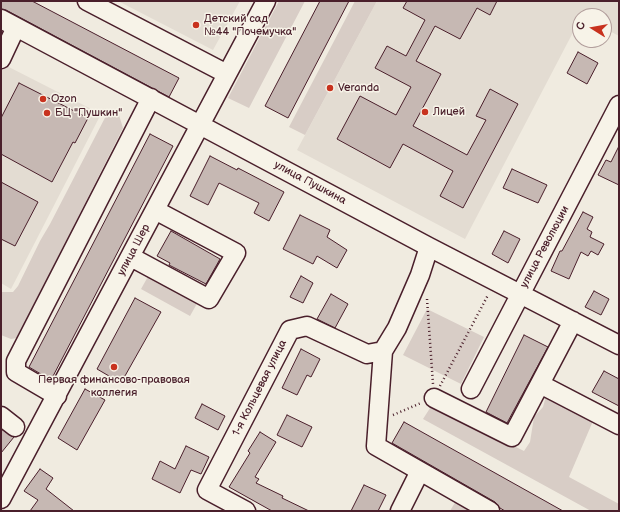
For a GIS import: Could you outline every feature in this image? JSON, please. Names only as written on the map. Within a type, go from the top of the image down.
[{"type":"street","points":[[87,1],[228,74]]},
{"type":"street","name":"улица Шер","points":[[1,499],[266,1]]},
{"type":"street","points":[[1,59],[8,23]]},
{"type":"street","name":"улица Пушкина","points":[[8,23],[429,247],[619,345]]},
{"type":"street","points":[[57,396],[16,372],[16,361],[151,98]]},
{"type":"street","name":"улица Революции","points":[[471,389],[619,105]]},
{"type":"street","points":[[131,257],[209,299],[236,254],[155,210]]},
{"type":"street","points":[[429,247],[420,275],[397,328],[383,351],[376,446],[490,511]]},
{"type":"street","points":[[434,398],[512,437],[572,321]]},
{"type":"street","name":"1-я Кольцевая улица","points":[[246,511],[207,490],[290,330],[308,326],[368,354],[383,351]]},
{"type":"street","points":[[540,384],[619,425]]},
{"type":"street","points":[[1,416],[15,427]]},
{"type":"street","points":[[400,511],[420,471]]},
{"type":"path","points":[[426,293],[434,398]]},
{"type":"path","points":[[378,422],[434,398],[488,295]]},
{"type":"shaded area","name":"Детский сад №44 \"Почемучка\"","points":[[118,1],[240,1],[213,50]]},
{"type":"shaded area","points":[[279,1],[305,1],[249,108],[228,98]]},
{"type":"shaded area","points":[[355,1],[377,1],[305,135],[289,127]]},
{"type":"shaded area","name":"Лицей","points":[[377,1],[619,1],[619,36],[612,32],[612,8],[572,8],[572,34],[465,239],[297,150]]},
{"type":"shaded area","points":[[1,63],[101,114],[11,289],[1,283]]},
{"type":"shaded area","points":[[109,110],[119,115],[123,128],[17,338],[11,339],[1,335],[1,292],[13,292],[18,286]]},
{"type":"shaded area","points":[[150,273],[199,300],[190,316],[141,289]]},
{"type":"shaded area","points":[[427,309],[484,337],[461,384],[403,355]]},
{"type":"shaded area","points":[[546,396],[593,421],[569,477],[619,504],[619,511],[591,511],[423,419],[432,405],[524,451],[530,442],[534,417],[543,407]]},
{"type":"shaded area","points":[[457,499],[479,511],[450,511]]},
{"type":"building","points":[[1,1],[32,1],[179,78],[169,97],[6,10],[1,9]]},
{"type":"building","points":[[320,1],[349,1],[288,118],[265,106]]},
{"type":"building","points":[[407,1],[497,1],[490,15],[477,8],[460,39],[435,26],[416,61],[441,74],[413,126],[467,155],[486,120],[476,116],[490,89],[518,104],[463,208],[440,196],[453,171],[403,144],[390,168],[337,139],[360,96],[396,115],[411,87],[375,68],[387,46],[406,56],[425,20],[403,8]]},
{"type":"building","points":[[578,52],[598,63],[587,84],[567,73]]},
{"type":"building","points":[[19,83],[88,118],[75,143],[73,142],[52,182],[1,154],[1,118]]},
{"type":"building","points":[[150,134],[173,146],[51,380],[29,367]]},
{"type":"building","points":[[619,146],[619,185],[598,175],[606,160],[611,162]]},
{"type":"building","points":[[210,156],[237,170],[238,168],[284,192],[269,221],[254,213],[259,203],[219,183],[208,205],[190,196]]},
{"type":"building","points":[[512,169],[547,185],[538,203],[503,188]]},
{"type":"building","points":[[1,182],[38,202],[15,246],[1,239]]},
{"type":"building","points":[[583,212],[593,217],[587,229],[592,232],[590,237],[604,244],[598,255],[591,251],[588,256],[581,252],[569,279],[551,271],[560,251],[562,251]]},
{"type":"building","points":[[300,215],[330,230],[327,237],[347,250],[337,268],[317,256],[313,264],[283,249]]},
{"type":"building","points":[[171,231],[220,259],[206,284],[169,265],[170,263],[157,256]]},
{"type":"building","points":[[504,231],[520,239],[508,263],[492,254]]},
{"type":"building","points":[[301,276],[313,283],[303,303],[290,297]]},
{"type":"building","points":[[594,291],[609,299],[601,315],[585,307]]},
{"type":"building","points":[[331,294],[348,304],[335,328],[317,319]]},
{"type":"building","points":[[135,298],[161,312],[121,383],[97,369]]},
{"type":"building","points":[[524,335],[548,347],[507,423],[486,412]]},
{"type":"building","points":[[301,349],[320,359],[311,377],[307,375],[297,395],[282,388]]},
{"type":"building","points":[[604,371],[619,379],[619,406],[592,392]]},
{"type":"building","points":[[85,389],[105,400],[77,450],[58,438]]},
{"type":"building","points":[[202,404],[225,416],[218,430],[195,418]]},
{"type":"building","points":[[287,415],[312,427],[302,447],[277,435]]},
{"type":"building","points":[[404,422],[563,511],[505,511],[495,502],[392,443]]},
{"type":"building","points":[[1,429],[14,437],[1,453]]},
{"type":"building","points":[[260,432],[276,442],[255,477],[259,479],[256,483],[309,511],[272,511],[229,487],[250,453],[248,451]]},
{"type":"building","points":[[186,446],[209,457],[201,474],[191,470],[180,493],[152,479],[160,461],[175,469]]},
{"type":"building","points":[[40,469],[53,478],[46,489],[74,511],[30,511],[38,500],[24,491]]},
{"type":"building","points":[[364,485],[386,495],[378,511],[351,511]]},
{"type":"place","name":"Детский сад №44 \"Почемучка\"","points":[[196,25]]},
{"type":"place","name":"Veranda","points":[[330,88]]},
{"type":"place","name":"Ozon","points":[[43,99]]},
{"type":"place","name":"Лицей","points":[[425,112]]},
{"type":"place","name":"БЦ \"Пушкин\"","points":[[47,113]]},
{"type":"place","name":"Первая финансово-правовая коллегия","points":[[114,367]]}]
